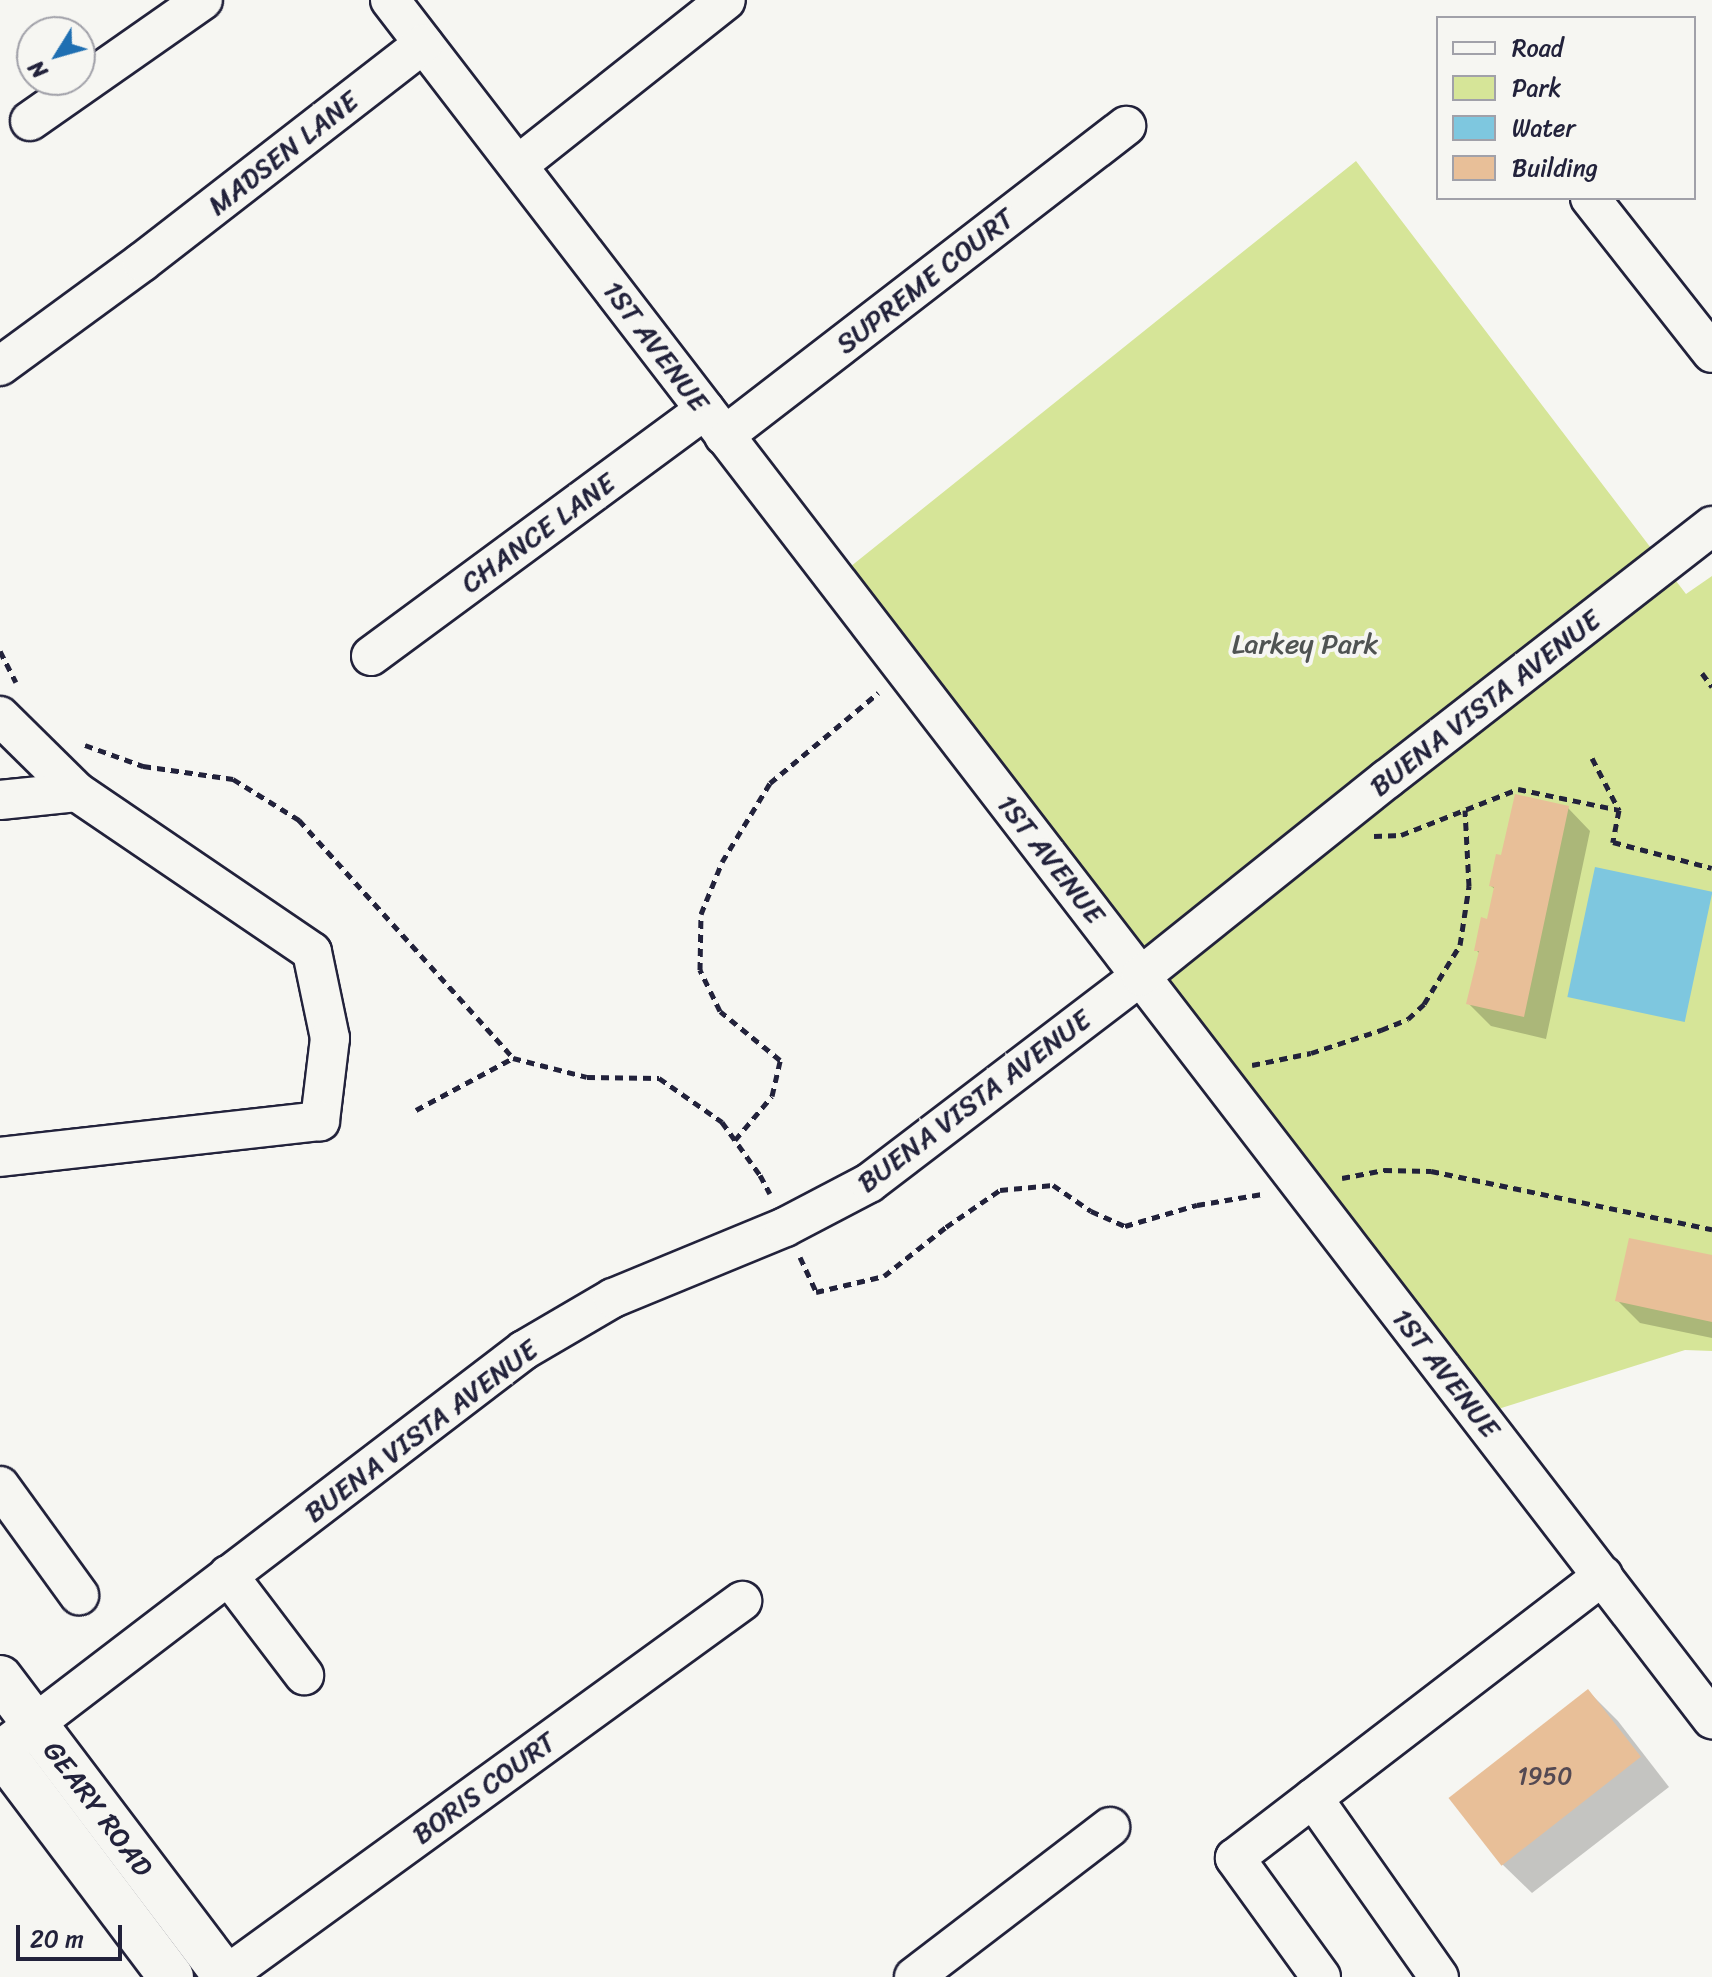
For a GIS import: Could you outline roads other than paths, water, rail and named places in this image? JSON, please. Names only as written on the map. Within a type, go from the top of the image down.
[{"type":"main road","name":"GEARY ROAD","points":[[0,1678],[11,1741],[171,1977]]},
{"type":"main road","name":"GEARY ROAD","points":[[11,1741],[226,1976]]},
{"type":"street","points":[[30,121],[203,0]]},
{"type":"street","name":"1ST AVENUE","points":[[390,0],[1712,1719]]},
{"type":"street","points":[[518,165],[726,0]]},
{"type":"street","name":"MADSEN LANE","points":[[0,366],[142,262],[423,44]]},
{"type":"street","name":"SUPREME COURT","points":[[714,423],[1126,126]]},
{"type":"street","points":[[1592,200],[1712,353]]},
{"type":"street","name":"CHANCE LANE","points":[[371,656],[714,423]]},
{"type":"street","name":"BUENA VISTA AVENUE","points":[[11,1741],[524,1350],[613,1298],[785,1227],[869,1183],[1141,976],[1712,526]]},
{"type":"street","points":[[0,1157],[320,1121],[330,1038],[312,952],[77,792],[9,702]]},
{"type":"street","points":[[0,800],[77,792]]},
{"type":"street","points":[[0,1486],[79,1595]]},
{"type":"street","points":[[228,1575],[304,1675]]},
{"type":"street","points":[[1321,1977],[1235,1858],[1603,1576]]},
{"type":"street","name":"BORIS COURT","points":[[226,1976],[742,1601]]},
{"type":"street","points":[[1313,1798],[1439,1977]]},
{"type":"street","points":[[914,1977],[1110,1827]]},
{"type":"water","points":[[1595,867],[1712,892],[1685,1022],[1567,997]]},
{"type":"park label","name":"Larkey Park","points":[[1305,644]]}]
